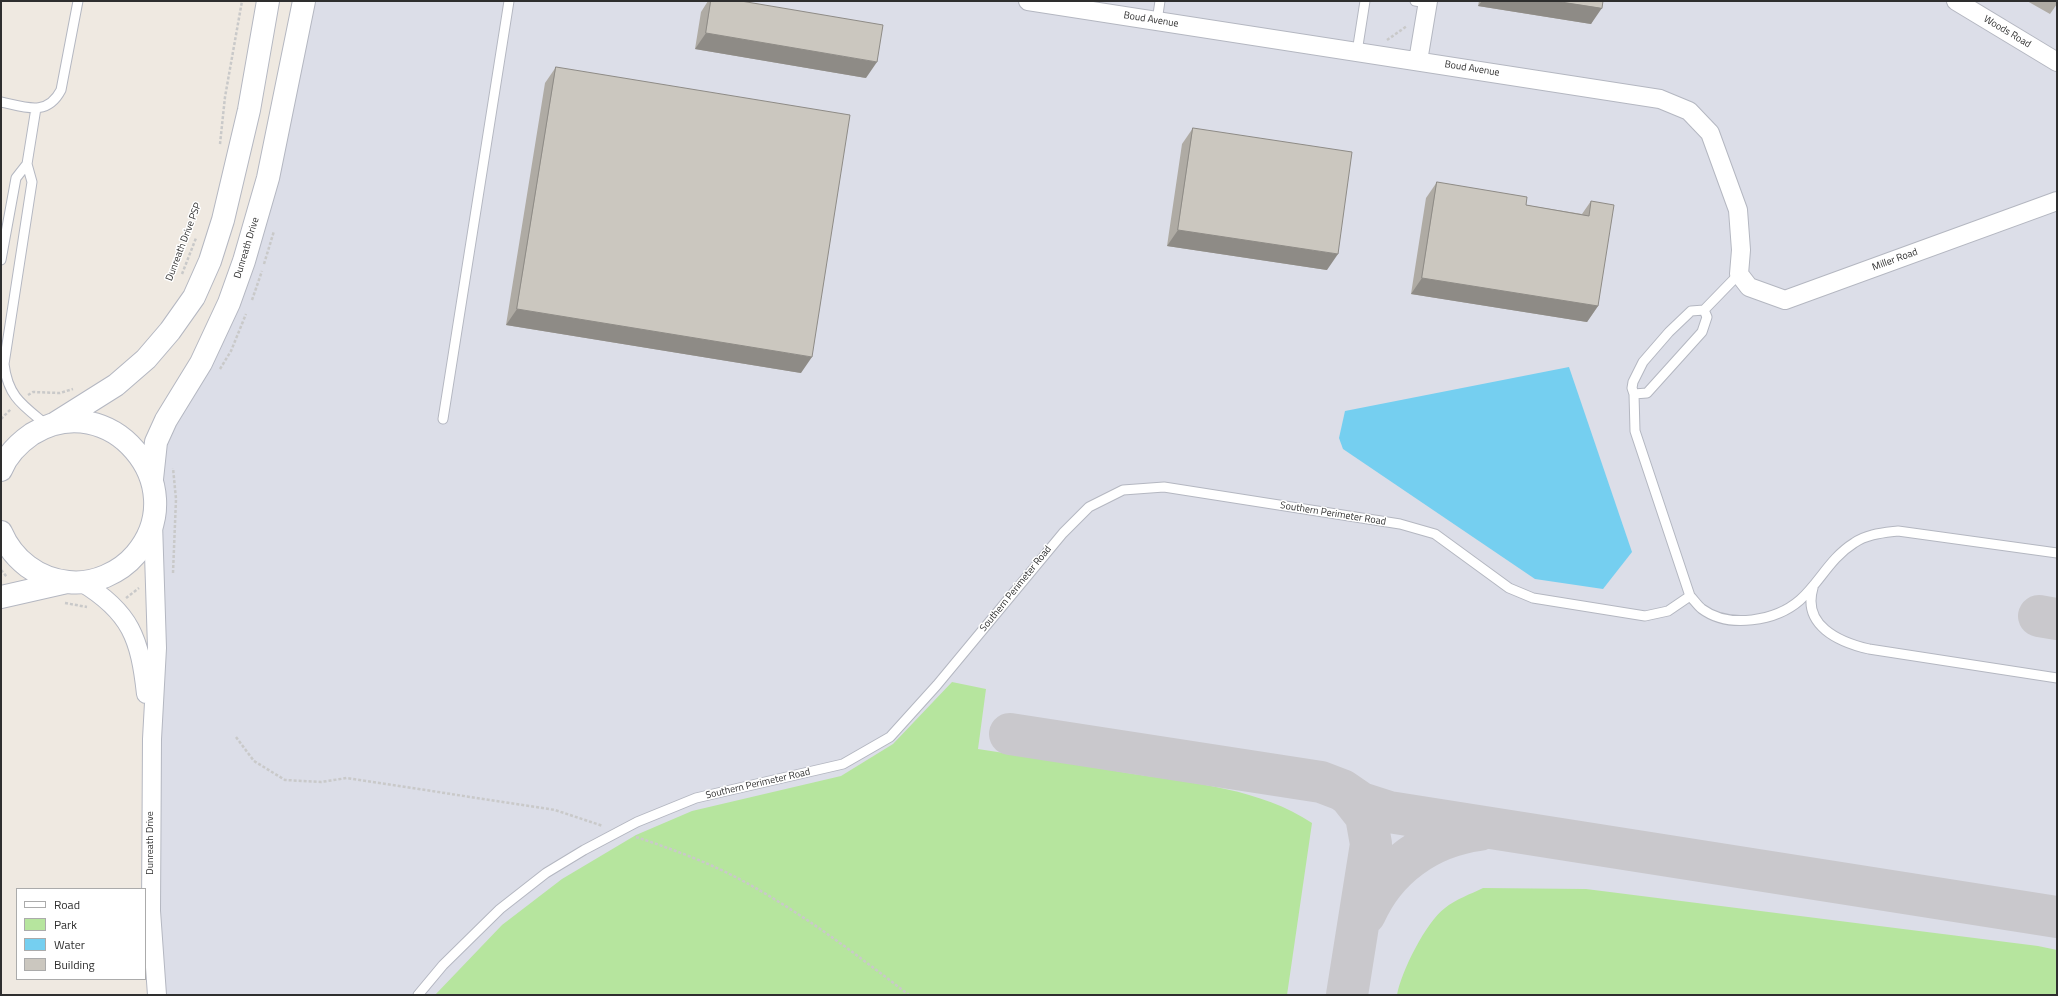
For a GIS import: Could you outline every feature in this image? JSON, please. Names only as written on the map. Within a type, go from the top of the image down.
[{"type":"main road","points":[[1,467],[21,442],[37,431],[51,425],[116,386],[146,359],[170,331],[194,297],[210,261],[223,220],[249,110],[268,1]]},
{"type":"main road","name":"Dunreath Drive","points":[[152,479],[156,442],[166,420],[201,363],[226,308],[244,261],[268,178],[304,1]]},
{"type":"main road","points":[[1,597],[109,575],[132,559],[148,536],[153,523],[155,494],[152,479],[138,452],[127,441],[114,432],[85,422],[51,425]]},
{"type":"main road","points":[[1,532],[13,553],[24,565],[53,579],[75,582]]},
{"type":"street","name":"Boud Avenue","points":[[1028,1],[1660,99],[1688,111],[1710,133],[1738,210],[1741,250],[1739,274]]},
{"type":"street","name":"Woods Road","points":[[1956,1],[2057,62]]},
{"type":"street","points":[[1418,61],[1424,2]]},
{"type":"street","name":"Miller Road","points":[[1739,274],[1749,286],[1785,300],[2057,201]]},
{"type":"street","name":"Dunreath Drive","points":[[153,523],[157,648],[152,739],[151,911],[157,995]]},
{"type":"street","name":"Dunreath Drive","points":[[75,582],[109,602],[129,625],[138,646],[145,680],[152,739]]},
{"type":"lane","points":[[1,102],[36,108],[50,105],[56,100],[61,90],[78,1]]},
{"type":"lane","points":[[443,419],[509,1]]},
{"type":"lane","points":[[1156,21],[1160,1]]},
{"type":"lane","points":[[1357,52],[1365,1]]},
{"type":"lane","points":[[36,108],[27,164],[32,182],[4,364],[9,388],[17,401],[51,425]]},
{"type":"lane","points":[[1,260],[16,178],[27,164]]},
{"type":"lane","points":[[1739,274],[1704,310],[1691,311],[1669,332],[1643,362],[1632,388],[1634,394],[1635,431],[1690,596],[1703,609],[1717,616],[1740,621],[1781,612],[1799,601],[1839,554],[1855,542],[1875,533],[1898,531],[2057,553]]},
{"type":"lane","points":[[1634,394],[1642,394],[1650,390],[1702,332],[1707,317],[1704,310]]},
{"type":"lane","name":"Southern Perimeter Road","points":[[418,995],[443,965],[500,909],[546,873],[584,850],[637,822],[696,798],[843,764],[890,737],[937,685],[1063,533],[1089,507],[1123,490],[1164,488],[1400,524],[1435,534],[1509,588],[1533,598],[1645,616],[1668,611],[1690,596]]},
{"type":"lane","points":[[1814,585],[1809,599],[1812,614],[1822,627],[1851,645],[1868,649],[2057,678]]},
{"type":"path","points":[[220,150],[225,97],[242,1]]},
{"type":"path","name":"Dunreath Drive PSP","points":[[180,278],[199,232]]},
{"type":"path","points":[[1,419],[17,401],[33,392],[60,393],[79,386]]},
{"type":"shaded area","points":[[304,1],[2057,1],[2057,995],[157,995],[153,465],[219,325]]},
{"type":"green space","points":[[952,682],[986,689],[978,749],[1203,784],[1226,789],[1271,802],[1312,823],[1287,995],[435,995],[502,925],[562,879],[636,835],[692,811],[841,776],[893,744]]},
{"type":"green space","points":[[1483,888],[1586,889],[2038,946],[2057,950],[2057,995],[1397,995],[1399,985],[1415,948],[1430,924],[1449,905]]},
{"type":"water","points":[[1569,367],[1632,552],[1603,589],[1535,579],[1343,449],[1339,438],[1345,411]]},
{"type":"building","points":[[711,1],[741,1],[883,25],[877,62],[706,33]]},
{"type":"building","points":[[1555,1],[1603,1],[1602,8]]},
{"type":"building","points":[[556,67],[850,115],[812,357],[517,309]]},
{"type":"building","points":[[1193,128],[1352,152],[1338,254],[1178,230]]},
{"type":"building","points":[[1437,182],[1527,197],[1526,205],[1589,216],[1591,201],[1614,205],[1598,306],[1422,278]]},
{"type":"taxiway","points":[[2039,616],[2057,619]]},
{"type":"taxiway","points":[[1010,734],[1321,782],[1342,790],[1361,803],[1389,812],[2057,917]]},
{"type":"taxiway","points":[[1347,995],[1371,844],[1366,816],[1351,797]]},
{"type":"taxiway","points":[[1365,914],[1384,882],[1411,857],[1426,847],[1443,839],[1479,830]]}]
